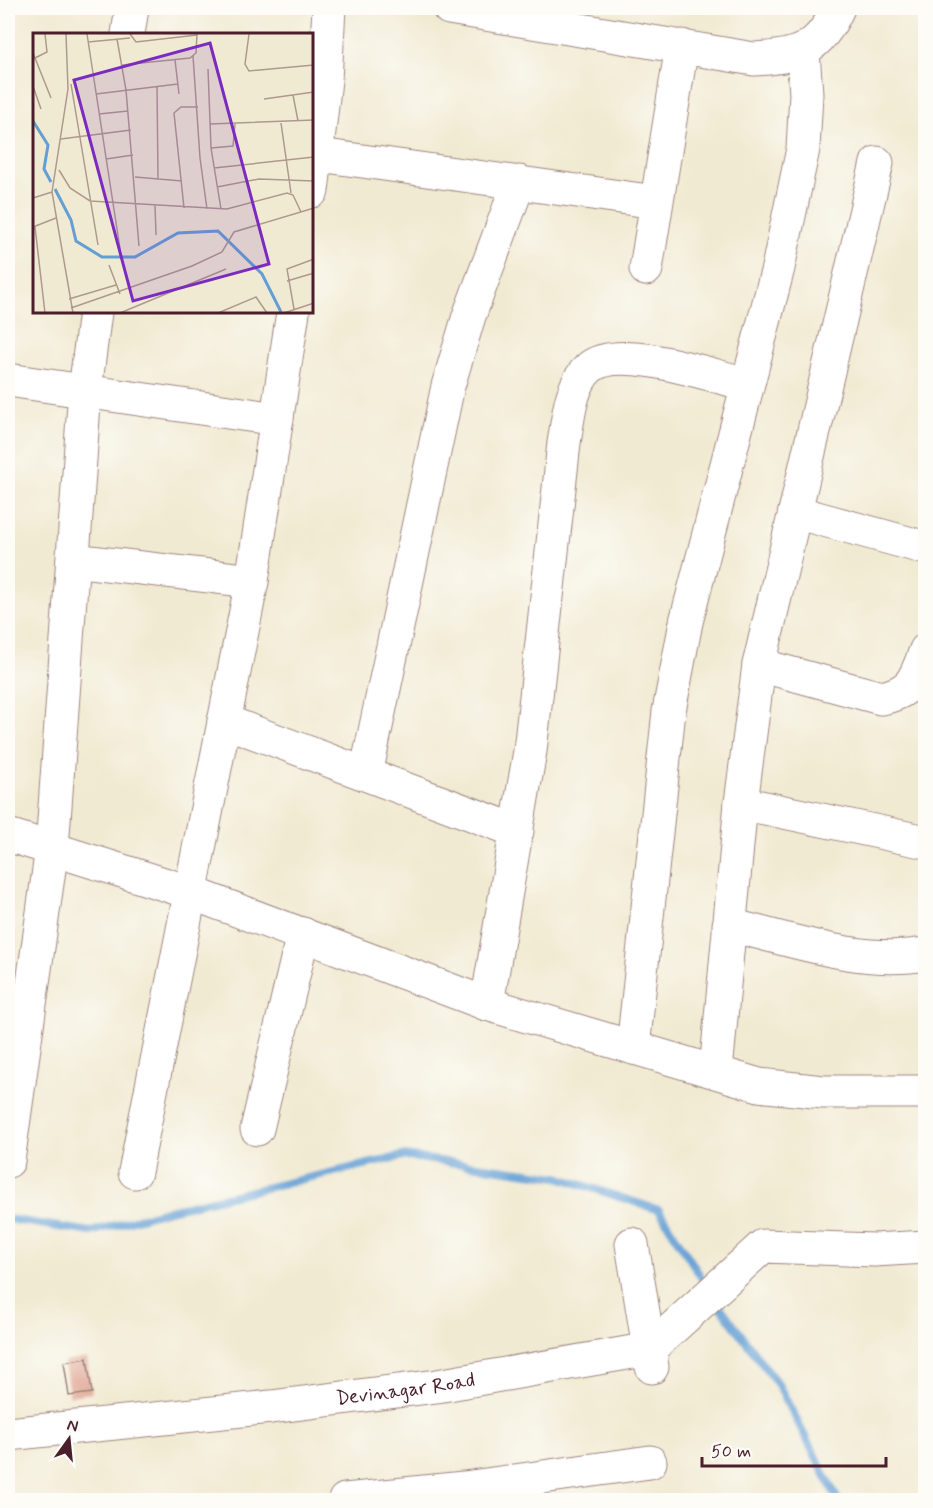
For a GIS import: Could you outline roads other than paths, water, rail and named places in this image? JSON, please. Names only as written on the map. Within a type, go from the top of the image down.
[{"type":"street","points":[[128,33],[132,8]]},
{"type":"street","points":[[329,8],[315,154],[657,202]]},
{"type":"street","points":[[449,8],[754,59],[790,56],[803,52],[823,33],[838,8]]},
{"type":"street","points":[[646,269],[682,46]]},
{"type":"street","points":[[633,1048],[669,711],[686,622],[778,268],[803,149],[806,103],[803,52]]},
{"type":"street","points":[[716,1071],[741,803],[759,665],[771,603],[795,512],[877,163]]},
{"type":"street","points":[[366,774],[448,386],[469,316],[519,182]]},
{"type":"street","points":[[8,1161],[52,848],[85,390],[95,314]]},
{"type":"street","points":[[135,1172],[252,581],[293,314]]},
{"type":"street","points":[[487,1004],[530,751],[564,443],[572,402],[579,384],[588,368],[607,359],[634,358],[747,384]]},
{"type":"street","points":[[8,380],[277,419]]},
{"type":"street","points":[[795,512],[926,548]]},
{"type":"street","points":[[72,560],[252,581]]},
{"type":"street","points":[[759,665],[881,698],[900,694],[914,681],[926,650]]},
{"type":"street","points":[[224,721],[517,831]]},
{"type":"street","points":[[741,803],[926,842]]},
{"type":"street","points":[[8,835],[189,892],[487,1004],[759,1085],[822,1092],[926,1092]]},
{"type":"street","points":[[729,925],[853,954],[883,958],[926,954]]},
{"type":"street","points":[[257,1129],[303,934]]},
{"type":"street","points":[[632,1244],[651,1359]]},
{"type":"street","points":[[651,1359],[763,1246],[874,1250],[926,1247]]},
{"type":"street","name":"Devinagar Road","points":[[8,1434],[260,1409],[651,1359]]},
{"type":"street","points":[[345,1500],[464,1488],[650,1462]]},
{"type":"waterway","points":[[8,1219],[91,1232],[169,1210],[403,1156],[558,1177],[659,1210],[706,1285]]},
{"type":"waterway","points":[[716,1301],[779,1386],[838,1500]]}]
